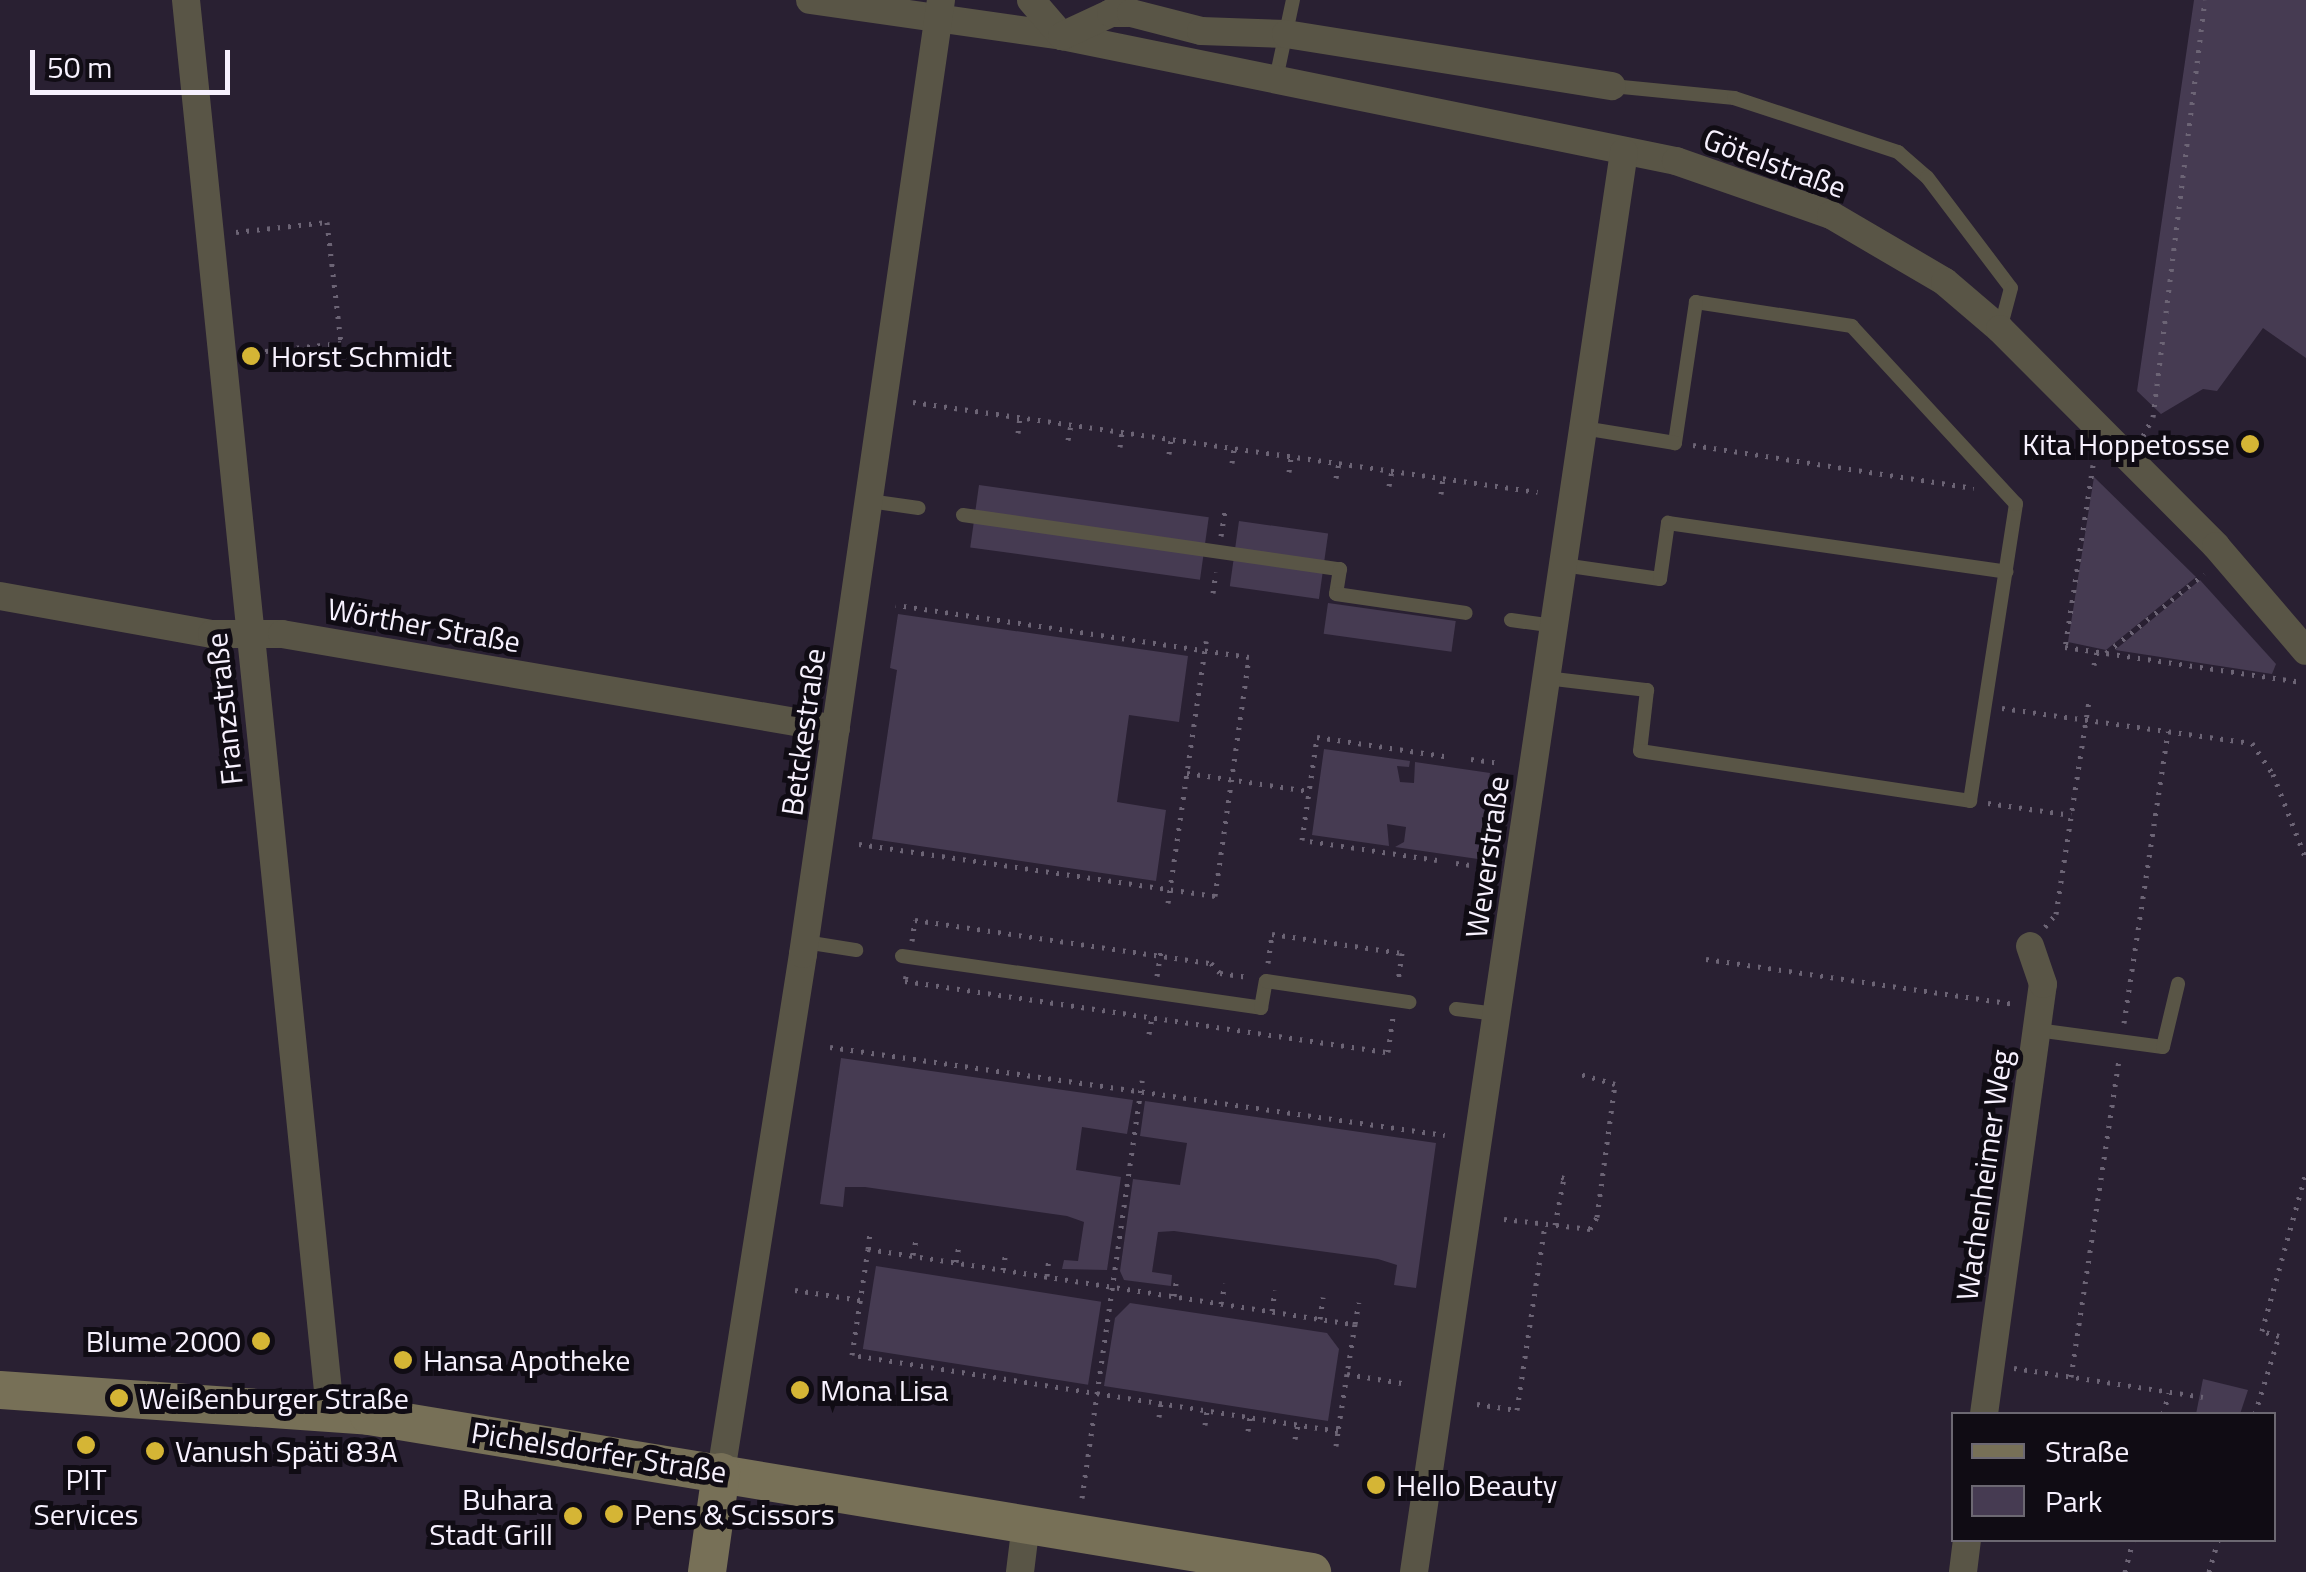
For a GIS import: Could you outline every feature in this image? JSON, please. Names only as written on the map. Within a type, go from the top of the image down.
[{"type":"street","name":"Franzstraße","points":[[186,0],[330,1411]]},
{"type":"street","name":"Götelstraße","points":[[810,0],[940,8],[1624,152],[1764,186],[1830,215],[1946,282],[2000,329],[2130,460],[2306,651]]},
{"type":"street","points":[[1031,0],[1062,36],[1111,13],[1131,12],[1202,31],[1286,34],[1612,86]]},
{"type":"street","name":"Betckestraße","points":[[721,1472],[805,942],[940,8]]},
{"type":"street","name":"Weverstraße","points":[[1414,1572],[1624,152]]},
{"type":"street","name":"Wörther Straße","points":[[0,596],[212,634],[249,633],[836,728]]},
{"type":"street","name":"Wachenheimer Weg","points":[[1984,1412],[2043,984],[2030,946]]},
{"type":"street","name":"Pichelsdorfer Straße","points":[[0,1390],[330,1411],[721,1472],[1312,1572]]},
{"type":"street","points":[[707,1572],[721,1472]]},
{"type":"street","points":[[1020,1572],[1026,1524]]},
{"type":"street","points":[[1963,1572],[1967,1542]]},
{"type":"lane","points":[[1276,79],[1293,0]]},
{"type":"lane","points":[[1612,86],[1734,98],[1898,152],[1927,177],[2011,288],[2000,329]]},
{"type":"lane","points":[[1546,678],[1646,690],[1640,750],[1970,801],[2016,504],[1852,326],[1696,302],[1675,443],[1583,428]]},
{"type":"lane","points":[[869,501],[919,508]]},
{"type":"lane","points":[[964,515],[1340,569],[1336,594],[1466,613]]},
{"type":"lane","points":[[1563,565],[1660,578],[1668,523],[2006,572]]},
{"type":"lane","points":[[1511,620],[1554,626]]},
{"type":"lane","points":[[805,942],[856,950]]},
{"type":"lane","points":[[902,956],[1261,1008],[1266,981],[1409,1002]]},
{"type":"lane","points":[[2037,1030],[2162,1048],[2178,984]]},
{"type":"lane","points":[[1456,1008],[1496,1014]]},
{"type":"path","points":[[2130,460],[2153,416],[2205,0]]},
{"type":"path","points":[[236,232],[327,222],[340,342],[248,353]]},
{"type":"path","points":[[913,402],[1538,492]]},
{"type":"path","points":[[1018,432],[1020,417]]},
{"type":"path","points":[[1068,440],[1070,424]]},
{"type":"path","points":[[1120,448],[1122,432]]},
{"type":"path","points":[[1169,454],[1171,439]]},
{"type":"path","points":[[1675,443],[2005,492]]},
{"type":"path","points":[[1232,464],[1234,448]]},
{"type":"path","points":[[1290,472],[1291,456]]},
{"type":"path","points":[[1336,478],[1339,463]]},
{"type":"path","points":[[2092,465],[2064,647],[2301,682]]},
{"type":"path","points":[[1389,486],[1392,471]]},
{"type":"path","points":[[1441,494],[1443,478]]},
{"type":"path","points":[[2106,653],[2204,574]]},
{"type":"path","points":[[860,844],[1215,896],[1250,656],[896,605]]},
{"type":"path","points":[[1168,903],[1206,641]]},
{"type":"path","points":[[2094,665],[2096,652]]},
{"type":"path","points":[[2030,946],[2056,914],[2089,702]]},
{"type":"path","points":[[1985,705],[2252,743],[2273,774],[2306,859]]},
{"type":"path","points":[[1437,860],[1302,840],[1317,737],[1451,756]]},
{"type":"path","points":[[1472,760],[1499,763]]},
{"type":"path","points":[[1186,773],[1309,791]]},
{"type":"path","points":[[1970,801],[2072,815]]},
{"type":"path","points":[[1456,862],[1484,867]]},
{"type":"path","points":[[1706,959],[2023,1005]]},
{"type":"path","points":[[1211,963],[1220,973],[1266,980]]},
{"type":"path","points":[[830,1047],[1445,1136]]},
{"type":"path","points":[[1504,1218],[1590,1229],[1598,1217],[1615,1084],[1581,1074]]},
{"type":"path","points":[[1082,1498],[1142,1080]]},
{"type":"path","points":[[2256,1412],[2279,1336],[2262,1331],[2306,1172]]},
{"type":"path","points":[[1555,1224],[1564,1178],[1556,1176]]},
{"type":"path","points":[[1477,1404],[1517,1410],[1545,1224]]},
{"type":"path","points":[[850,1366],[870,1232]]},
{"type":"path","points":[[913,1256],[916,1239]]},
{"type":"path","points":[[956,1262],[958,1245]]},
{"type":"path","points":[[868,1248],[1355,1324]]},
{"type":"path","points":[[1002,1270],[1006,1251]]},
{"type":"path","points":[[1047,1276],[1049,1258]]},
{"type":"path","points":[[1174,1296],[1177,1276]]},
{"type":"path","points":[[1221,1304],[1224,1283]]},
{"type":"path","points":[[796,1290],[860,1300]]},
{"type":"path","points":[[1272,1312],[1275,1290]]},
{"type":"path","points":[[1320,1319],[1323,1297]]},
{"type":"path","points":[[1336,1446],[1358,1302]]},
{"type":"path","points":[[852,1355],[1338,1431]]},
{"type":"path","points":[[878,1370],[880,1359]]},
{"type":"path","points":[[934,1380],[936,1368]]},
{"type":"path","points":[[2011,1368],[2202,1397]]},
{"type":"path","points":[[1347,1374],[1408,1384]]},
{"type":"path","points":[[984,1388],[986,1376]]},
{"type":"path","points":[[1034,1396],[1036,1384]]},
{"type":"path","points":[[2164,1412],[2169,1392]]},
{"type":"path","points":[[1159,1417],[1161,1403]]},
{"type":"path","points":[[1205,1425],[1207,1410]]},
{"type":"path","points":[[1248,1432],[1250,1417]]},
{"type":"path","points":[[1295,1439],[1298,1424]]},
{"type":"path","points":[[2125,1572],[2132,1542]]},
{"type":"path","points":[[2209,1572],[2217,1542]]},
{"type":"green space","points":[[2194,0],[2306,0],[2306,358],[2263,328],[2217,391],[2203,389],[2161,414],[2137,391]]},
{"type":"green space","points":[[2094,477],[2196,577],[2106,650],[2068,642]]},
{"type":"green space","points":[[979,485],[1209,517],[1200,580],[970,547]]},
{"type":"green space","points":[[1239,521],[1328,534],[1319,599],[1230,586]]},
{"type":"green space","points":[[2200,580],[2276,664],[2272,674],[2115,650]]},
{"type":"green space","points":[[1328,603],[1456,621],[1451,652],[1324,634]]},
{"type":"green space","points":[[898,614],[1188,656],[1179,722],[1129,715],[1117,802],[1166,810],[1156,881],[872,839],[897,670],[890,668]]},
{"type":"green space","points":[[1324,749],[1410,761],[1409,767],[1397,766],[1400,782],[1414,783],[1415,762],[1490,773],[1478,859],[1395,847],[1404,842],[1406,827],[1387,824],[1389,846],[1312,835]]},
{"type":"green space","points":[[841,1058],[1133,1100],[1127,1134],[1082,1127],[1076,1170],[1121,1177],[1107,1270],[1062,1269],[1064,1260],[1078,1261],[1084,1222],[1067,1216],[865,1187],[845,1187],[843,1207],[820,1204]]},
{"type":"green space","points":[[1145,1101],[1436,1143],[1416,1288],[1394,1285],[1397,1265],[1378,1259],[1174,1231],[1158,1232],[1152,1272],[1172,1275],[1171,1286],[1124,1280],[1120,1271],[1133,1179],[1180,1185],[1187,1143],[1140,1136]]},
{"type":"green space","points":[[876,1266],[1101,1302],[1088,1385],[863,1349]]},
{"type":"green space","points":[[1130,1303],[1327,1333],[1339,1349],[1328,1421],[1104,1386],[1115,1318]]},
{"type":"green space","points":[[2203,1379],[2248,1390],[2241,1412],[2196,1412]]},
{"type":"place","name":"Horst Schmidt","points":[[251,356]]},
{"type":"place","name":"Kita Hoppetosse","points":[[2250,444]]},
{"type":"place","name":"Blume 2000","points":[[261,1341]]},
{"type":"place","name":"Hansa Apotheke","points":[[403,1360]]},
{"type":"place","name":"Mona Lisa","points":[[800,1390]]},
{"type":"place","name":"Weißenburger Straße","points":[[119,1398]]},
{"type":"place","name":"PIT Services","points":[[86,1445]]},
{"type":"place","name":"Vanush Späti 83A","points":[[155,1451]]},
{"type":"place","name":"Hello Beauty","points":[[1376,1485]]},
{"type":"place","name":"Pens & Scissors","points":[[614,1514]]},
{"type":"place","name":"Buhara Stadt Grill","points":[[573,1516]]}]
